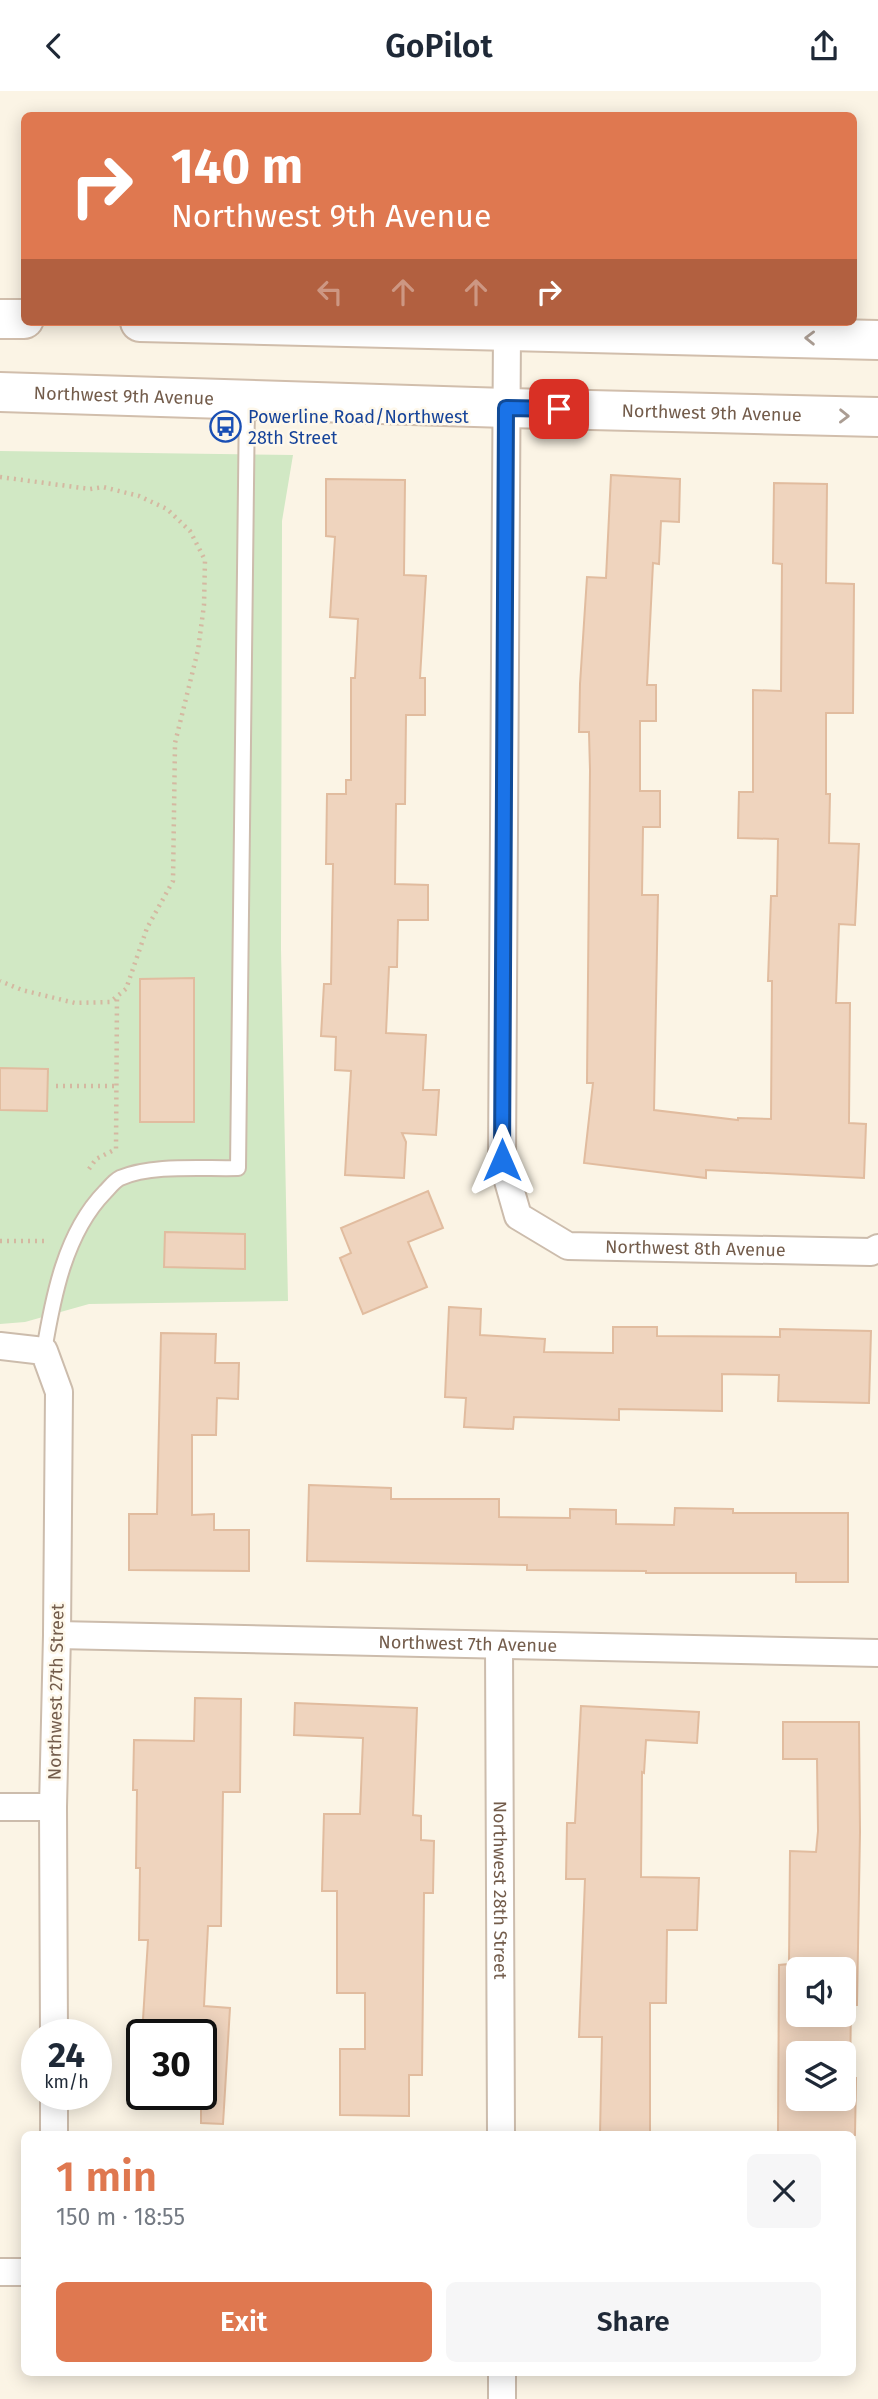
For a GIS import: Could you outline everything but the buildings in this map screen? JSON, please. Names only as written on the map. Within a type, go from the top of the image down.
[{"type":"main road","points":[[0,319],[21,319]]},
{"type":"main road","points":[[304,326],[878,340]]},
{"type":"main road","name":"Northwest 9th Avenue","points":[[0,392],[878,417]]},
{"type":"street","points":[[506,408],[508,331]]},
{"type":"street","name":"Northwest 8th Avenue","points":[[506,408],[502,1160],[518,1216],[568,1245],[871,1252],[878,1248]]},
{"type":"street","points":[[0,1346],[44,1351]]},
{"type":"street","name":"Northwest 27th Street","points":[[44,1351],[59,1392],[53,1807],[54,2019]]},
{"type":"street","name":"Northwest 7th Avenue","points":[[57,1635],[878,1653]]},
{"type":"street","name":"Northwest 28th Street","points":[[499,1645],[501,2131]]},
{"type":"street","points":[[0,1807],[53,1807]]},
{"type":"street","points":[[54,2110],[54,2131]]},
{"type":"street","points":[[0,2272],[21,2272]]},
{"type":"street","points":[[502,2376],[502,2399]]},
{"type":"lane","points":[[44,1351],[51,1308],[74,1241],[98,1200],[118,1178],[151,1171],[238,1168],[247,400]]},
{"type":"path","points":[[0,477],[90,489],[103,487],[139,496],[167,509],[190,531],[205,560],[204,605],[198,650],[175,743],[173,881],[147,927],[126,989],[110,1002],[75,1003],[22,990],[0,981]]},
{"type":"path","points":[[83,1178],[96,1159],[116,1149],[117,996]]},
{"type":"path","points":[[56,1086],[117,1086]]},
{"type":"path","points":[[0,1241],[49,1241],[53,1233]]},
{"type":"green space","points":[[0,451],[293,455],[282,521],[281,949],[288,1301],[89,1304],[25,1322],[0,1324]]},
{"type":"place","name":"Powerline Road/Northwest 28th Street","points":[[225,427]]},
{"type":"route","points":[[502,1160],[506,408],[559,409]]}]
